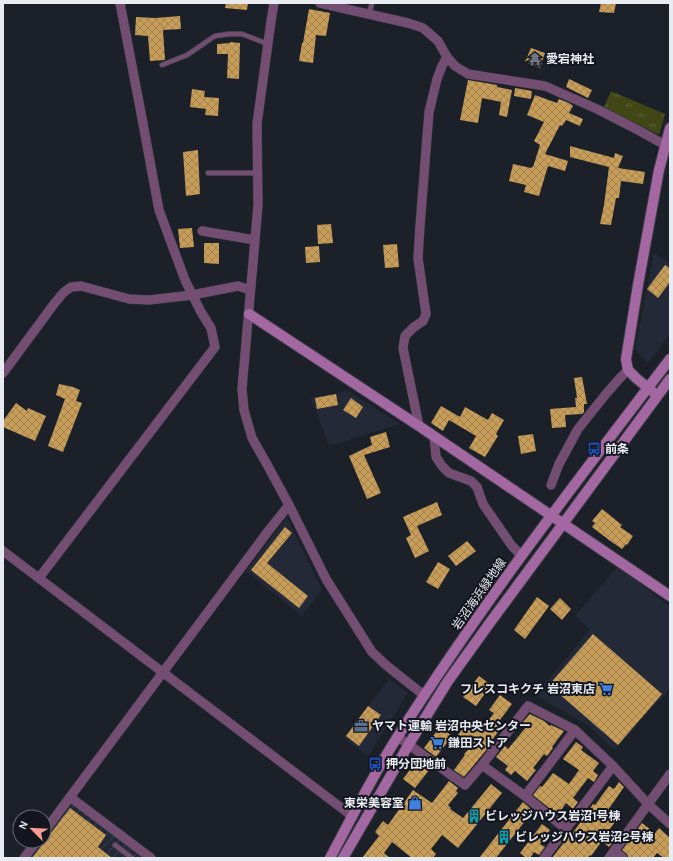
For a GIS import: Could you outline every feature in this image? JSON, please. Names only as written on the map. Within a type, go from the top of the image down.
[{"type":"main road","points":[[658,395],[628,370],[626,360],[652,206],[670,128]]},
{"type":"main road","points":[[249,314],[434,436],[670,596]]},
{"type":"main road","name":"岩沼海浜緑地線","points":[[330,858],[375,774],[482,611],[551,516],[670,359]]},
{"type":"main road","name":"岩沼海浜緑地線","points":[[343,858],[409,744],[448,681],[484,630],[670,379]]},
{"type":"street","points":[[39,578],[215,347],[210,328],[185,280],[158,210],[142,113],[120,3]]},
{"type":"street","points":[[274,3],[257,124],[258,205],[242,389],[244,410],[252,438],[289,505],[326,579],[372,652],[425,696]]},
{"type":"street","points":[[320,3],[408,23],[423,28],[438,41],[447,57],[455,66],[468,74],[545,86],[604,113],[665,145]]},
{"type":"street","points":[[419,426],[403,348],[405,336],[423,321],[426,314],[418,258],[429,112],[437,79],[447,57]]},
{"type":"street","points":[[202,231],[255,240]]},
{"type":"street","points":[[3,373],[54,304],[63,293],[71,287],[81,286],[129,299],[149,300],[192,295],[238,286],[250,290]]},
{"type":"street","points":[[551,485],[578,429],[606,394],[628,370]]},
{"type":"street","points":[[434,436],[436,457],[442,466],[448,473],[471,481],[477,487],[483,504],[512,546],[522,556]]},
{"type":"street","points":[[52,821],[289,505]]},
{"type":"street","points":[[3,551],[352,816]]},
{"type":"street","points":[[398,737],[466,785],[528,706],[574,730],[613,766],[648,804],[670,824]]},
{"type":"street","points":[[525,796],[574,730]]},
{"type":"street","points":[[482,765],[525,796],[566,829]]},
{"type":"street","points":[[544,858],[613,766]]},
{"type":"street","points":[[623,858],[611,854],[670,774]]},
{"type":"street","points":[[70,797],[151,858]]},
{"type":"street","points":[[24,858],[31,849]]},
{"type":"lane","points":[[369,14],[372,3]]},
{"type":"lane","points":[[162,65],[187,55],[215,36],[242,34],[268,44]]},
{"type":"lane","points":[[208,173],[258,173]]},
{"type":"lane","points":[[114,845],[132,858]]},
{"type":"shaded area","points":[[654,253],[670,264],[670,334],[648,363],[635,349]]},
{"type":"shaded area","points":[[348,391],[400,424],[329,446],[311,398]]},
{"type":"shaded area","points":[[287,517],[322,590],[302,616],[246,571]]},
{"type":"shaded area","points":[[618,566],[670,607],[670,688],[614,750],[589,726],[535,695],[590,630],[575,616]]},
{"type":"shaded area","points":[[389,679],[408,693],[368,756],[344,738]]},
{"type":"shaded area","points":[[71,803],[146,858],[28,858],[35,849],[52,849],[52,827]]},
{"type":"green space","points":[[611,91],[665,114],[659,135],[604,107]]},
{"type":"building","points":[[226,3],[248,3],[247,10],[225,8]]},
{"type":"building","points":[[601,3],[616,3],[614,13],[599,12]]},
{"type":"building","points":[[309,9],[330,13],[326,36],[316,35],[313,63],[299,61]]},
{"type":"building","points":[[180,16],[181,29],[163,30],[165,60],[150,61],[148,36],[135,35],[136,17],[155,18]]},
{"type":"building","points":[[230,42],[240,43],[239,79],[227,78],[228,54],[217,54],[217,44]]},
{"type":"building","points":[[531,48],[545,53],[540,68],[525,62]]},
{"type":"building","points":[[569,79],[592,90],[588,98],[566,87]]},
{"type":"building","points":[[468,80],[497,85],[497,87],[512,90],[507,117],[499,115],[501,102],[482,98],[478,123],[460,120]]},
{"type":"building","points":[[515,88],[532,91],[531,99],[514,96]]},
{"type":"building","points":[[192,89],[205,91],[204,97],[219,98],[218,116],[205,115],[206,109],[190,107]]},
{"type":"building","points":[[535,95],[557,103],[559,99],[569,103],[573,106],[569,113],[583,119],[580,126],[566,120],[562,126],[560,125],[545,154],[568,161],[565,171],[548,166],[539,196],[524,192],[526,185],[509,181],[513,164],[531,168],[533,167],[540,145],[534,141],[544,122],[527,115]]},
{"type":"building","points":[[570,146],[614,158],[615,153],[623,156],[618,168],[645,172],[643,184],[621,181],[619,198],[616,198],[611,225],[600,224],[609,167],[570,157]]},
{"type":"building","points":[[198,150],[200,194],[186,196],[183,152]]},
{"type":"building","points":[[331,224],[333,243],[318,244],[317,225]]},
{"type":"building","points":[[192,228],[194,247],[180,248],[178,229]]},
{"type":"building","points":[[204,243],[219,243],[219,264],[204,263]]},
{"type":"building","points":[[397,244],[399,267],[385,268],[383,245]]},
{"type":"building","points":[[319,246],[320,262],[306,263],[305,247]]},
{"type":"building","points":[[665,265],[670,268],[670,282],[658,298],[647,289]]},
{"type":"building","points":[[582,377],[587,404],[584,404],[584,412],[582,414],[565,415],[566,427],[552,428],[550,409],[576,407],[575,398],[577,398],[574,378]]},
{"type":"building","points":[[59,384],[80,390],[76,401],[82,403],[63,452],[48,446],[65,399],[56,395]]},
{"type":"building","points":[[336,394],[338,405],[317,409],[315,398]]},
{"type":"building","points":[[351,398],[363,407],[356,418],[343,410]]},
{"type":"building","points":[[16,403],[27,411],[28,408],[46,416],[35,441],[3,427],[3,421]]},
{"type":"building","points":[[441,406],[460,417],[465,407],[488,420],[492,413],[504,420],[496,434],[498,436],[485,457],[469,448],[476,436],[449,420],[443,431],[431,423]]},
{"type":"building","points":[[386,432],[390,447],[364,455],[381,493],[367,499],[349,456],[372,445],[370,437]]},
{"type":"building","points":[[533,434],[536,451],[521,454],[518,436]]},
{"type":"building","points":[[437,502],[442,515],[417,526],[429,551],[415,558],[406,538],[411,535],[403,517]]},
{"type":"building","points":[[602,509],[622,525],[620,527],[633,536],[627,545],[626,544],[622,549],[592,527],[595,523],[592,521]]},
{"type":"building","points":[[285,527],[292,533],[267,563],[308,596],[299,608],[251,570]]},
{"type":"building","points":[[467,541],[476,551],[456,566],[448,556]]},
{"type":"building","points":[[438,562],[450,569],[438,589],[426,582]]},
{"type":"building","points":[[537,597],[549,606],[525,639],[514,630]]},
{"type":"building","points":[[560,598],[571,609],[562,620],[550,609]]},
{"type":"building","points":[[593,634],[662,694],[618,745],[549,685]]},
{"type":"building","points":[[479,676],[491,685],[476,706],[463,697]]},
{"type":"building","points":[[500,695],[512,704],[496,725],[501,728],[486,748],[487,749],[464,777],[454,770],[469,749],[455,739],[465,725],[473,731],[479,723],[484,726],[494,713],[489,710]]},
{"type":"building","points":[[368,706],[381,715],[359,746],[346,736]]},
{"type":"building","points":[[530,714],[544,721],[550,726],[551,725],[564,731],[547,756],[544,754],[533,768],[536,770],[527,781],[515,771],[511,775],[505,770],[508,766],[496,757],[505,746],[508,749],[527,726],[523,722]]},
{"type":"building","points":[[440,727],[452,736],[436,757],[424,748]]},
{"type":"building","points":[[576,742],[583,747],[581,750],[599,763],[593,771],[598,775],[594,782],[588,778],[573,798],[578,802],[573,809],[566,803],[558,815],[533,795],[540,786],[542,787],[553,773],[569,784],[579,770],[563,759]]},
{"type":"building","points":[[418,759],[430,769],[415,788],[403,779]]},
{"type":"building","points":[[449,781],[458,788],[456,791],[458,793],[448,805],[451,808],[450,809],[463,818],[491,784],[502,793],[458,848],[442,835],[431,849],[436,854],[433,858],[412,858],[392,842],[384,853],[390,858],[362,858],[379,836],[375,832],[383,821],[388,825],[413,790],[432,803]]},
{"type":"building","points":[[619,782],[624,787],[608,810],[618,818],[606,834],[606,836],[614,841],[609,847],[602,841],[591,856],[590,855],[587,858],[552,858],[568,837],[569,838],[588,809],[589,810],[593,804],[595,805],[609,786],[614,789]]},
{"type":"building","name":"ビレッジハウス岩沼2号棟","points":[[523,802],[531,809],[527,814],[529,816],[496,858],[479,858]]},
{"type":"building","points":[[70,808],[106,835],[98,847],[112,858],[32,858],[39,849],[52,849],[52,832]]},
{"type":"building","points":[[642,823],[655,833],[659,828],[670,838],[670,858],[664,858],[657,853],[653,858],[629,858],[622,850]]},
{"type":"building","points":[[542,824],[550,830],[540,844],[545,847],[539,855],[534,852],[530,858],[526,858],[520,853]]},
{"type":"place","name":"愛宕神社","points":[[535,59]]},
{"type":"place","name":"前条","points":[[594,449]]},
{"type":"place","name":"フレスコキクチ 岩沼東店","points":[[606,689]]},
{"type":"place","name":"ヤマト運輸 岩沼中央センター","points":[[361,726]]},
{"type":"place","name":"鎌田ストア","points":[[437,743]]},
{"type":"place","name":"押分団地前","points":[[375,764]]},
{"type":"place","name":"東栄美容室","points":[[415,803]]},
{"type":"place","name":"ビレッジハウス岩沼1号棟","points":[[474,816]]},
{"type":"place","name":"ビレッジハウス岩沼2号棟","points":[[504,837]]}]
